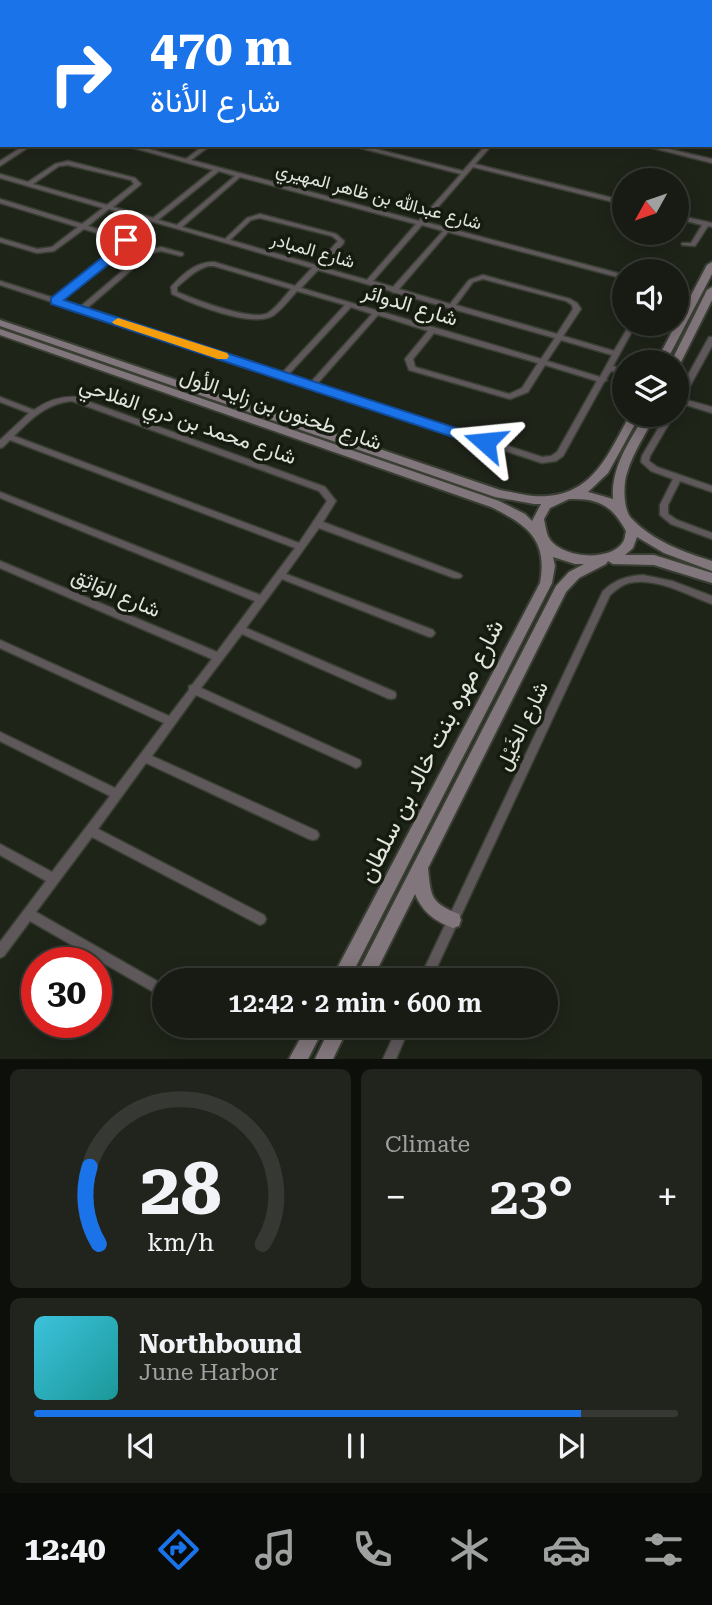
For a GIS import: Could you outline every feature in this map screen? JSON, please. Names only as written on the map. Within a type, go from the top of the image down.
[{"type":"street","points":[[0,164],[26,147]]},
{"type":"street","name":"شارع عبدالله بن ظاهر المهيري","points":[[134,147],[612,274]]},
{"type":"street","points":[[187,161],[205,147]]},
{"type":"street","points":[[360,147],[465,173]]},
{"type":"street","points":[[368,283],[487,147]]},
{"type":"street","points":[[652,147],[712,161]]},
{"type":"street","points":[[0,240],[37,251],[57,248],[138,184],[136,180],[68,163],[60,164],[29,184]]},
{"type":"street","points":[[472,165],[612,200]]},
{"type":"street","points":[[154,220],[217,170]]},
{"type":"street","points":[[177,227],[239,175]]},
{"type":"street","name":"شارع المبادر","points":[[0,176],[612,353]]},
{"type":"street","points":[[1,203],[123,237],[126,244],[55,301]]},
{"type":"street","points":[[225,242],[249,219],[260,216],[339,237],[340,244],[296,289]]},
{"type":"street","points":[[690,220],[710,225],[693,245],[690,245]]},
{"type":"street","points":[[394,291],[447,230]]},
{"type":"street","points":[[81,309],[149,251],[161,249],[181,254]]},
{"type":"street","name":"شارع الدوائر","points":[[296,289],[270,315],[256,319],[174,293],[174,287],[185,277],[197,267],[207,264],[296,289],[603,380]]},
{"type":"street","points":[[668,350],[712,265]]},
{"type":"street","points":[[432,330],[409,359],[412,368],[502,397],[514,396],[523,392],[577,309],[575,304],[568,300],[483,277],[471,281],[451,307]]},
{"type":"street","points":[[0,283],[546,460],[560,454],[612,364]]},
{"type":"street","points":[[682,350],[712,291]]},
{"type":"street","points":[[283,376],[349,305]]},
{"type":"street","points":[[312,385],[376,313]]},
{"type":"street","name":"شارع طحنون بن زايد الأول","points":[[0,323],[499,494],[534,500],[562,497]]},
{"type":"street","name":"شارع طحنون بن زايد الأول","points":[[0,332],[495,504],[521,517],[542,539]]},
{"type":"street","points":[[689,381],[712,339]]},
{"type":"street","points":[[0,399],[36,413]]},
{"type":"street","name":"شارع محمد بن دري الفلاحي","points":[[0,445],[53,401],[73,399],[322,489],[332,501],[318,524],[0,952]]},
{"type":"street","points":[[689,404],[712,411]]},
{"type":"street","points":[[628,427],[598,480],[579,492],[546,505],[539,514],[537,524],[542,539],[569,558],[654,560],[712,578]]},
{"type":"street","points":[[605,560],[622,552],[629,543],[631,532],[617,496],[618,478],[644,427]]},
{"type":"street","points":[[663,427],[645,459],[650,467],[712,489]]},
{"type":"street","points":[[9,437],[301,547]]},
{"type":"street","points":[[678,477],[664,506],[664,515],[674,522],[712,536]]},
{"type":"street","points":[[0,495],[261,600]]},
{"type":"street","points":[[562,497],[599,498],[661,548],[712,566]]},
{"type":"street","points":[[318,524],[457,576]]},
{"type":"street","name":"شارع مهره بنت خالد بن سلطان","points":[[346,968],[546,583],[550,566],[542,539]]},
{"type":"street","name":"شارع مهره بنت خالد بن سلطان","points":[[369,968],[561,589],[574,575],[605,560]]},
{"type":"street","name":"شارع الوَاثِق","points":[[0,564],[218,657]]},
{"type":"street","points":[[280,575],[430,633]]},
{"type":"street","name":"شارع الخَيْل","points":[[431,968],[606,593],[617,583],[640,578],[712,600]]},
{"type":"street","points":[[240,629],[391,695]]},
{"type":"street","points":[[0,644],[170,721]]},
{"type":"street","points":[[193,690],[356,763]]},
{"type":"street","points":[[0,736],[117,794]]},
{"type":"street","points":[[144,757],[313,835]]},
{"type":"street","points":[[90,831],[260,919]]},
{"type":"street","points":[[0,849],[54,879]]},
{"type":"street","points":[[425,855],[420,886],[422,895],[434,911],[453,920]]},
{"type":"street","points":[[28,914],[152,985]]},
{"type":"street","points":[[299,1059],[310,1038]]},
{"type":"street","points":[[324,1059],[334,1038]]},
{"type":"street","points":[[388,1059],[398,1038]]},
{"type":"slow traffic","points":[[118,322],[222,356]]},
{"type":"route","points":[[126,240],[124,246],[55,301],[485,442]]}]
